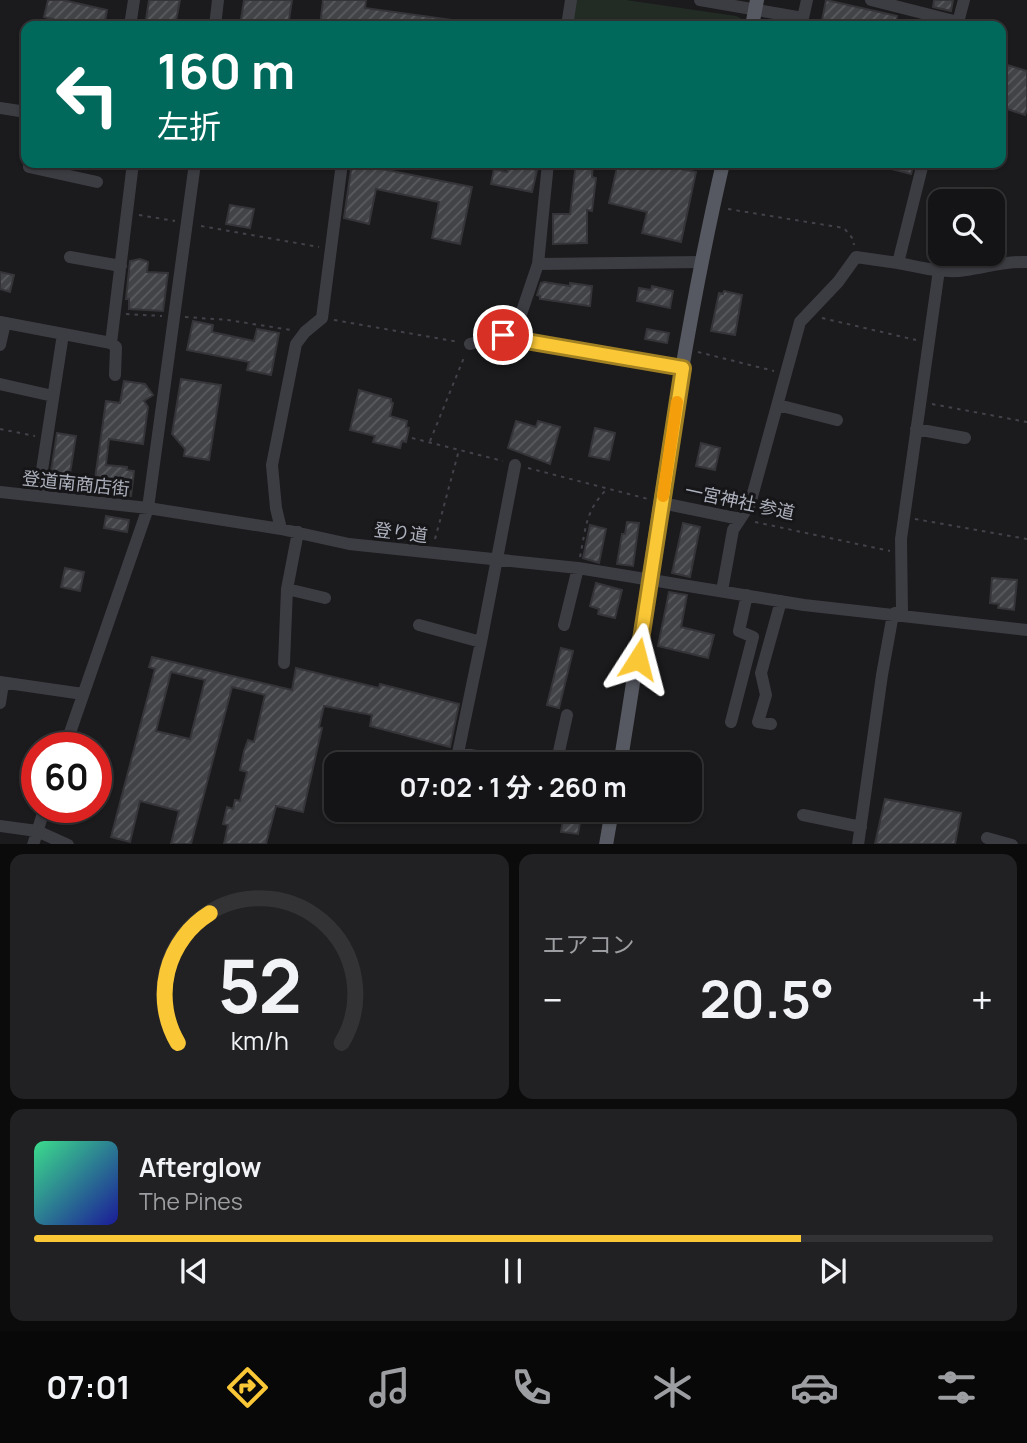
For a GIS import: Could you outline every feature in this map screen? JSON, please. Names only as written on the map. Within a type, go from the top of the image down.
[{"type":"main road","points":[[622,752],[686,349],[701,262],[722,168]]},
{"type":"main road","points":[[606,844],[610,822]]},
{"type":"street","points":[[131,21],[134,0]]},
{"type":"street","points":[[216,21],[219,0]]},
{"type":"street","points":[[568,21],[571,0]]},
{"type":"street","points":[[700,0],[756,4],[803,18],[807,0]]},
{"type":"street","points":[[871,0],[922,6],[952,21]]},
{"type":"street","points":[[959,21],[964,0]]},
{"type":"street","points":[[0,108],[21,111]]},
{"type":"street","points":[[34,168],[97,182]]},
{"type":"street","points":[[111,343],[132,168]]},
{"type":"street","points":[[70,732],[148,508],[194,168]]},
{"type":"street","points":[[281,529],[272,465],[296,345],[305,332],[322,318],[341,168]]},
{"type":"street","points":[[470,344],[503,335],[519,323],[538,264],[548,168]]},
{"type":"street","points":[[898,263],[922,168]]},
{"type":"street","points":[[70,257],[121,266]]},
{"type":"street","points":[[722,591],[733,530],[750,504],[800,322],[838,282],[856,257],[939,270],[964,271],[1008,261],[1027,262]]},
{"type":"street","points":[[538,264],[701,262]]},
{"type":"street","points":[[858,844],[893,614],[902,610],[900,554],[904,517],[939,270]]},
{"type":"street","points":[[0,345],[3,322],[111,343],[116,347],[115,375]]},
{"type":"street","points":[[38,496],[63,334]]},
{"type":"street","points":[[503,335],[683,368]]},
{"type":"street","points":[[0,384],[53,396]]},
{"type":"street","points":[[778,405],[837,420]]},
{"type":"street","points":[[916,429],[965,438]]},
{"type":"street","points":[[458,752],[498,558],[514,464]]},
{"type":"street","name":"登道南商店街","points":[[0,492],[148,508]]},
{"type":"street","name":"一宮神社 参道","points":[[662,503],[740,519]]},
{"type":"street","name":"登り道","points":[[148,508],[281,529],[349,544],[578,568],[781,601],[1027,631]]},
{"type":"street","points":[[285,663],[288,589],[298,533]]},
{"type":"street","points":[[564,625],[578,568]]},
{"type":"street","points":[[288,589],[325,597]]},
{"type":"street","points":[[732,722],[753,637],[739,631],[747,595]]},
{"type":"street","points":[[771,724],[758,722],[766,695],[761,673],[781,601]]},
{"type":"street","points":[[419,625],[481,642]]},
{"type":"street","points":[[0,703],[1,683],[83,694]]},
{"type":"street","points":[[559,752],[567,716]]},
{"type":"street","points":[[803,815],[860,827]]},
{"type":"street","points":[[33,844],[40,823]]},
{"type":"street","points":[[0,826],[37,831],[66,844]]},
{"type":"street","points":[[987,838],[1008,844]]},
{"type":"path","points":[[713,206],[844,228],[853,239],[856,257]]},
{"type":"path","points":[[127,213],[331,248]]},
{"type":"path","points":[[114,314],[228,320],[305,332]]},
{"type":"path","points":[[808,314],[929,343]]},
{"type":"path","points":[[322,318],[470,344],[430,443]]},
{"type":"path","points":[[686,349],[786,373]]},
{"type":"path","points":[[920,402],[1027,422]]},
{"type":"path","points":[[0,429],[47,438]]},
{"type":"path","name":"一宮神社 参道","points":[[412,438],[662,503]]},
{"type":"path","points":[[431,554],[459,450]]},
{"type":"path","points":[[578,568],[590,512],[594,502],[607,488]]},
{"type":"path","points":[[904,517],[1027,539]]},
{"type":"path","name":"一宮神社 参道","points":[[740,519],[900,554]]},
{"type":"shaded area","points":[[574,0],[626,0],[742,19],[742,21],[572,21]]},
{"type":"building","points":[[48,0],[63,0],[107,10],[105,21],[61,21],[44,17]]},
{"type":"building","points":[[149,0],[180,0],[176,21],[146,21]]},
{"type":"building","points":[[244,0],[292,0],[289,21],[241,21]]},
{"type":"building","points":[[323,0],[366,0],[365,8],[453,20],[453,21],[321,21]]},
{"type":"building","points":[[826,0],[897,16],[896,21],[822,21]]},
{"type":"building","points":[[934,0],[953,0],[951,11],[933,7]]},
{"type":"building","points":[[1006,65],[1027,71],[1025,115],[1006,109]]},
{"type":"building","points":[[351,168],[377,168],[472,187],[460,244],[432,238],[439,202],[376,189],[369,224],[344,218]]},
{"type":"building","points":[[508,168],[537,170],[532,192],[491,184],[494,169],[507,172]]},
{"type":"building","points":[[575,168],[593,168],[592,177],[596,178],[592,211],[587,210],[587,243],[553,244],[553,214],[570,214]]},
{"type":"building","points":[[617,168],[677,168],[696,172],[681,242],[642,233],[647,212],[609,203]]},
{"type":"building","points":[[888,168],[913,168],[911,174]]},
{"type":"building","points":[[230,205],[254,209],[250,228],[226,224]]},
{"type":"building","points":[[140,259],[148,262],[147,272],[168,273],[163,311],[129,309],[129,299],[126,299],[130,261]]},
{"type":"building","points":[[0,272],[14,275],[10,292],[0,289]]},
{"type":"building","points":[[541,283],[592,286],[590,306],[540,299],[537,295]]},
{"type":"building","points":[[652,286],[673,291],[670,308],[637,301],[639,288],[651,290]]},
{"type":"building","points":[[724,291],[742,295],[735,335],[711,331],[719,293],[723,294]]},
{"type":"building","points":[[193,321],[213,325],[212,332],[254,341],[257,329],[279,333],[271,375],[247,370],[249,362],[187,350]]},
{"type":"building","points":[[647,329],[669,333],[667,343],[645,339]]},
{"type":"building","points":[[181,379],[221,385],[209,460],[184,456],[185,449],[172,434]]},
{"type":"building","points":[[124,381],[145,384],[153,395],[144,401],[148,407],[143,444],[109,439],[106,465],[127,467],[127,470],[134,471],[131,496],[93,493],[106,401],[120,403]]},
{"type":"building","points":[[359,390],[391,399],[393,403],[390,416],[407,421],[406,427],[409,428],[406,442],[402,441],[400,448],[373,442],[375,436],[350,430]]},
{"type":"building","points":[[516,421],[536,427],[538,421],[560,427],[550,464],[508,448]]},
{"type":"building","points":[[595,428],[615,433],[609,460],[589,456]]},
{"type":"building","points":[[57,433],[76,436],[68,486],[49,484]]},
{"type":"building","points":[[701,443],[720,448],[715,470],[696,466]]},
{"type":"building","points":[[106,516],[129,520],[127,532],[104,528]]},
{"type":"building","points":[[627,522],[639,523],[633,566],[617,564]]},
{"type":"building","points":[[683,523],[700,527],[690,577],[672,573]]},
{"type":"building","points":[[590,525],[606,529],[599,563],[583,558]]},
{"type":"building","points":[[65,568],[84,572],[80,591],[61,587]]},
{"type":"building","points":[[992,578],[1017,580],[1014,610],[998,608],[999,604],[990,603]]},
{"type":"building","points":[[596,583],[622,590],[615,618],[598,614],[599,609],[590,606]]},
{"type":"building","points":[[669,592],[687,595],[681,627],[714,635],[708,658],[658,646]]},
{"type":"building","points":[[561,648],[573,651],[559,708],[547,705]]},
{"type":"building","points":[[152,657],[292,690],[296,668],[379,688],[380,684],[459,704],[450,747],[370,726],[372,715],[324,706],[319,727],[322,728],[303,812],[276,806],[266,844],[224,844],[228,825],[223,824],[227,807],[233,809],[235,800],[240,801],[247,772],[240,770],[244,751],[248,740],[254,742],[265,695],[232,687],[191,844],[171,844],[179,811],[140,801],[130,842],[111,837],[155,669],[149,667]],"holes":[[[171,672],[205,680],[190,739],[156,731]]]},
{"type":"building","points":[[885,799],[961,813],[955,844],[875,844]]},
{"type":"building","points":[[563,822],[580,822],[578,834],[561,832]]},
{"type":"slow traffic","points":[[663,496],[677,402]]},
{"type":"route","points":[[503,335],[683,368],[638,659]]}]
